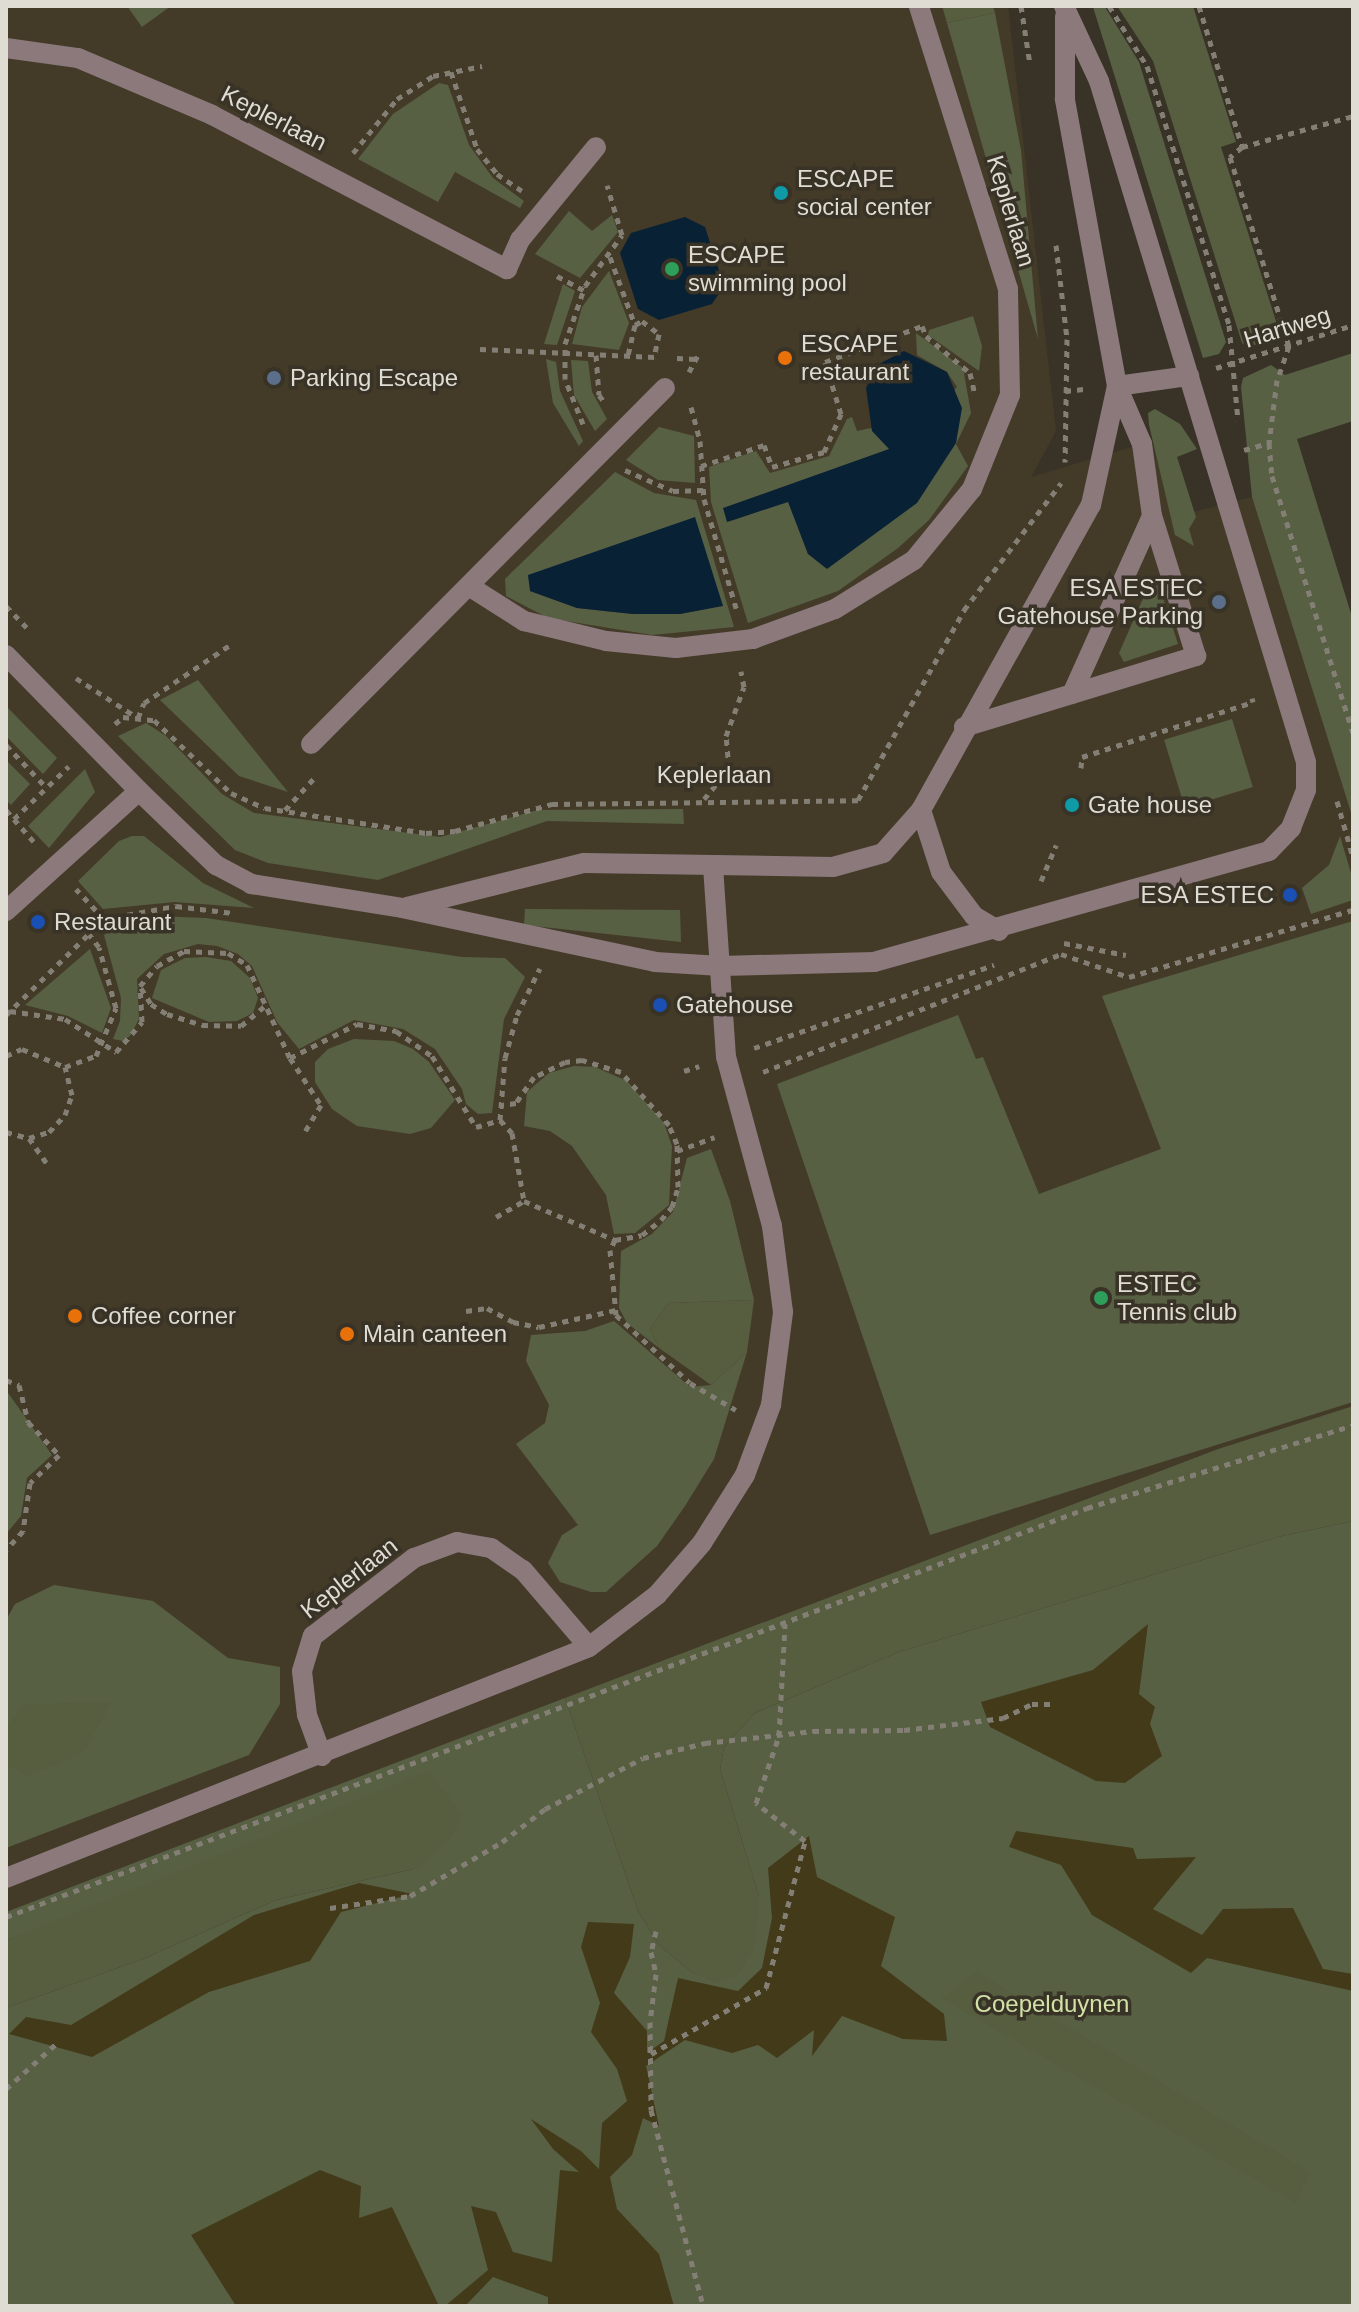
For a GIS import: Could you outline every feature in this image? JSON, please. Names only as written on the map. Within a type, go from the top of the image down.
[{"type":"street","name":"Keplerlaan","points":[[472,588],[524,621],[606,641],[676,648],[734,641],[835,609],[914,560],[972,489],[1010,395],[1008,289],[919,6]]},
{"type":"street","points":[[6,655],[216,865],[251,884],[402,908],[655,962],[721,966],[874,962],[999,931],[1269,851],[1291,828],[1306,790],[1306,762],[1099,81],[1064,7]]},
{"type":"street","points":[[964,727],[1196,656],[1152,516],[1142,444],[1117,386],[1065,99],[1064,7]]},
{"type":"street","name":"Keplerlaan","points":[[6,48],[78,58],[212,115],[507,269],[546,207]]},
{"type":"street","points":[[546,207],[596,147]]},
{"type":"street","points":[[1117,386],[1189,376]]},
{"type":"street","points":[[311,744],[472,588],[626,428],[674,385]]},
{"type":"street","points":[[402,908],[584,863],[833,867],[883,853],[921,810],[964,727],[1091,505],[1117,386]]},
{"type":"street","points":[[1072,694],[1152,516]]},
{"type":"street","points":[[6,911],[139,791]]},
{"type":"street","points":[[921,810],[941,872],[974,916],[999,931]]},
{"type":"street","points":[[6,1878],[322,1756],[589,1647],[657,1595],[702,1543],[745,1475],[767,1416],[783,1312],[772,1226],[736,1083],[726,1057],[713,865]]},
{"type":"street","name":"Keplerlaan","points":[[322,1756],[307,1715],[302,1671],[313,1636],[414,1558],[457,1542],[491,1548],[523,1570],[589,1647]]},
{"type":"path","points":[[1021,6],[1024,17]]},
{"type":"path","name":"Hartweg","points":[[1109,6],[1147,66],[1229,325],[1232,363],[1353,325]]},
{"type":"path","points":[[1199,6],[1242,147]]},
{"type":"path","points":[[348,160],[397,99],[433,76],[482,66]]},
{"type":"path","points":[[451,72],[477,149],[497,174],[546,207]]},
{"type":"path","points":[[1353,116],[1242,147],[1230,157],[1289,346],[1277,380],[1269,443],[1272,476],[1353,733]]},
{"type":"path","points":[[596,147],[622,235],[583,290],[573,313],[565,354],[565,379],[575,411],[604,451],[649,484],[673,491],[703,490]]},
{"type":"path","points":[[609,256],[635,325],[628,356]]},
{"type":"path","points":[[557,276],[583,290]]},
{"type":"path","points":[[635,325],[642,321],[659,334],[654,357]]},
{"type":"path","points":[[701,466],[764,445],[772,467],[824,452],[841,414],[825,362],[922,326],[926,336],[970,373],[975,402]]},
{"type":"path","points":[[480,349],[696,359]]},
{"type":"path","points":[[674,385],[700,351]]},
{"type":"path","points":[[596,355],[599,395],[626,428]]},
{"type":"path","points":[[1064,468],[1065,391]]},
{"type":"path","points":[[688,397],[703,490],[741,623],[734,641],[744,687],[726,736],[729,769],[703,800]]},
{"type":"path","name":"Keplerlaan","points":[[67,668],[138,718],[167,729],[231,793],[284,811],[426,833],[455,831],[533,806],[703,800],[858,800],[964,610],[1063,476]]},
{"type":"path","points":[[6,606],[37,637]]},
{"type":"path","points":[[111,726],[123,717],[138,718],[144,703],[233,643]]},
{"type":"path","points":[[284,811],[323,769],[311,744]]},
{"type":"path","points":[[6,745],[47,788]]},
{"type":"path","points":[[14,819],[74,761]]},
{"type":"path","points":[[104,919],[176,906],[244,914]]},
{"type":"path","points":[[736,1083],[1061,954],[1129,977],[1353,910]]},
{"type":"path","points":[[6,1056],[22,1049],[65,1067],[96,1056],[105,1041],[116,1008],[99,947],[89,934]]},
{"type":"path","points":[[1061,954],[1059,942],[1126,955]]},
{"type":"path","points":[[10,1011],[65,1019],[105,1041],[116,1052],[142,1022],[140,986],[157,966],[184,951],[228,953],[247,965],[290,1058],[321,1105],[305,1132]]},
{"type":"path","points":[[524,1201],[512,1133],[500,1120],[505,1058],[517,1015],[545,956]]},
{"type":"path","points":[[836,1021],[999,963]]},
{"type":"path","points":[[140,986],[151,1004],[167,1014],[202,1025],[241,1026],[267,1004]]},
{"type":"path","points":[[290,1058],[357,1024],[396,1031],[432,1056],[476,1127],[500,1120]]},
{"type":"path","points":[[501,1105],[516,1103],[547,1068],[582,1060],[602,1064],[621,1072],[654,1104],[677,1151],[672,1207],[642,1235],[615,1240],[524,1201]]},
{"type":"path","points":[[6,1132],[29,1138],[49,1132],[65,1115],[72,1095],[65,1067]]},
{"type":"path","points":[[677,1151],[715,1137]]},
{"type":"path","points":[[29,1138],[47,1164]]},
{"type":"path","points":[[496,1217],[524,1201]]},
{"type":"path","points":[[615,1240],[610,1250],[616,1310],[626,1327],[690,1383],[733,1410],[767,1416]]},
{"type":"path","points":[[466,1311],[487,1308],[513,1322],[539,1327],[616,1310]]},
{"type":"path","points":[[6,1380],[19,1385],[28,1422],[59,1455],[30,1483],[23,1531],[6,1550]]},
{"type":"path","points":[[6,1917],[1087,1508],[1353,1425]]},
{"type":"path","points":[[651,2054],[766,1988],[805,1841],[756,1803],[779,1736],[785,1624]]},
{"type":"path","points":[[330,1908],[410,1896],[502,1842],[545,1809],[643,1758],[705,1743],[904,1730],[1003,1718],[1032,1704],[1054,1704]]},
{"type":"path","points":[[656,1931],[651,1952],[656,1974],[651,2110],[703,2306]]},
{"type":"path","points":[[6,2089],[58,2042]]},
{"type":"shaded area","points":[[6,6],[1008,6],[1056,431],[1031,477],[1152,441],[1174,517],[1252,497],[1353,819],[1353,1406],[1218,1449],[6,1912]]},
{"type":"green space","points":[[127,6],[171,6],[142,27]]},
{"type":"green space","points":[[942,6],[993,6],[995,13],[947,23]]},
{"type":"green space","points":[[1117,6],[1193,6],[1236,142],[1221,147],[1281,337],[1248,347],[1242,343],[1153,61]]},
{"type":"green space","points":[[1093,7],[1105,7],[1139,62],[1226,342],[1219,354],[1203,358]]},
{"type":"green space","points":[[995,13],[1021,150],[1038,339],[947,23]]},
{"type":"green space","points":[[439,83],[448,85],[469,145],[493,178],[524,201],[520,208],[455,172],[438,202],[358,159],[393,114]]},
{"type":"green space","points":[[569,211],[592,231],[612,215],[618,232],[580,278],[535,254]]},
{"type":"green space","points":[[609,271],[629,323],[619,350],[572,344],[582,307]]},
{"type":"green space","points":[[563,284],[575,291],[557,345],[544,344]]},
{"type":"green space","points":[[973,316],[982,346],[979,371],[928,335],[929,330]]},
{"type":"green space","points":[[916,333],[963,368],[971,413],[956,444],[968,466],[929,520],[898,548],[838,591],[748,623],[711,502],[709,467],[756,451],[770,473],[829,456],[847,419],[852,417],[857,431],[871,428],[890,449],[728,522],[789,501],[808,554],[957,387],[947,372],[917,355]]},
{"type":"green space","points":[[1353,353],[1353,421],[1297,439],[1353,620],[1353,819],[1252,497],[1241,387],[1243,378],[1271,365],[1285,375]]},
{"type":"green space","points":[[546,359],[556,362],[560,391],[583,441],[579,446],[553,403]]},
{"type":"green space","points":[[571,360],[588,361],[592,392],[607,419],[595,431],[574,395]]},
{"type":"green space","points":[[1155,409],[1180,424],[1197,449],[1177,457],[1196,517],[1189,529],[1194,546],[1175,535],[1149,425],[1148,413]]},
{"type":"green space","points":[[659,427],[694,436],[695,483],[658,480],[626,460]]},
{"type":"green space","points":[[615,472],[654,493],[696,500],[734,627],[652,635],[548,618],[506,596],[505,579]],"holes":[[[530,591],[723,605],[680,614],[633,614],[577,608]]]},
{"type":"green space","points":[[1157,579],[1178,644],[1124,662],[1119,653],[1150,583]]},
{"type":"green space","points":[[198,680],[288,792],[239,776],[160,700]]},
{"type":"green space","points":[[6,706],[57,758],[43,774],[6,736]]},
{"type":"green space","points":[[1232,719],[1253,787],[1185,808],[1164,740]]},
{"type":"green space","points":[[146,723],[166,736],[222,794],[254,813],[440,837],[538,810],[683,809],[684,824],[547,821],[378,880],[268,863],[235,850],[118,736]]},
{"type":"green space","points":[[6,760],[30,784],[11,805],[6,800]]},
{"type":"green space","points":[[85,769],[95,792],[49,848],[28,826]]},
{"type":"green space","points":[[144,836],[203,883],[254,908],[175,902],[103,909],[78,881],[119,841]]},
{"type":"green space","points":[[1340,836],[1353,880],[1353,900],[1311,914],[1302,888],[1329,865]]},
{"type":"green space","points":[[525,909],[680,910],[681,942],[524,925]]},
{"type":"green space","points":[[155,916],[206,918],[462,957],[505,958],[525,977],[504,1019],[492,1113],[478,1114],[466,1104],[462,1089],[435,1049],[403,1029],[354,1020],[299,1049],[277,1022],[252,966],[238,954],[217,946],[198,944],[164,954],[137,979],[139,1019],[130,1036],[123,1041],[113,1039],[120,1021],[121,998],[104,935],[125,920]]},
{"type":"green space","name":"ESTEC Tennis club","points":[[1353,921],[1353,1402],[930,1535],[777,1084],[958,1015],[976,1059],[983,1057],[1039,1194],[1161,1149],[1102,996]]},
{"type":"green space","points":[[90,949],[111,1008],[102,1033],[68,1016],[25,1005]]},
{"type":"green space","points":[[185,958],[231,961],[250,978],[258,998],[253,1013],[237,1021],[209,1022],[152,998],[161,970]]},
{"type":"green space","points":[[354,1039],[394,1041],[413,1049],[429,1062],[455,1100],[431,1128],[410,1134],[357,1126],[332,1109],[315,1082],[315,1062],[328,1049]]},
{"type":"green space","points":[[574,1066],[595,1067],[627,1081],[664,1123],[672,1146],[669,1205],[635,1233],[614,1234],[606,1195],[572,1146],[550,1131],[524,1126],[527,1092],[549,1073]]},
{"type":"green space","points":[[711,1149],[730,1201],[754,1300],[668,1303],[650,1329],[659,1348],[627,1323],[619,1308],[621,1251],[652,1234],[673,1212],[687,1158]]},
{"type":"green space","points":[[754,1300],[747,1352],[711,1385],[659,1348],[650,1329],[668,1303]]},
{"type":"green space","points":[[614,1321],[690,1387],[711,1385],[747,1352],[714,1459],[685,1506],[657,1546],[606,1592],[591,1592],[560,1582],[548,1563],[562,1535],[578,1525],[516,1444],[545,1423],[549,1405],[526,1361],[531,1335],[585,1331]]},
{"type":"green space","points":[[6,1390],[52,1455],[27,1478],[21,1516],[6,1534]]},
{"type":"green space","points":[[1353,1406],[1353,1521],[1278,1537],[899,1652],[755,1713],[724,1747],[720,1769],[759,1896],[755,1946],[738,1975],[716,1983],[694,1974],[659,1945],[638,1911],[565,1698],[1218,1449]]},
{"type":"green space","name":"Coepelduynen","points":[[1353,1521],[1353,2306],[6,2306],[6,2008],[143,1959],[276,1900],[418,1868],[68,1920],[6,1940],[6,1912],[565,1698],[638,1911],[659,1945],[694,1974],[759,1896],[720,1769],[724,1747],[755,1713],[899,1652],[1278,1537]]},
{"type":"green space","points":[[54,1585],[153,1601],[228,1658],[280,1667],[280,1704],[249,1755],[6,1848],[6,1620],[15,1604]]},
{"type":"green space","points":[[112,1702],[83,1753],[29,1776],[6,1764],[6,1728],[24,1704]]},
{"type":"green space","points":[[428,1771],[463,1815],[451,1838],[418,1868],[276,1900],[143,1959],[6,2008],[6,1940]]},
{"type":"green space","points":[[977,1972],[1310,2172],[1296,2203],[941,1998]]},
{"type":"sand","points":[[1148,1624],[1139,1694],[1155,1707],[1150,1724],[1162,1756],[1125,1783],[1096,1781],[990,1727],[981,1702],[1093,1670]]},
{"type":"sand","points":[[1016,1831],[1133,1848],[1137,1859],[1196,1857],[1153,1909],[1202,1935],[1223,1909],[1293,1908],[1323,1969],[1353,1974],[1353,1991],[1207,1958],[1191,1973],[1092,1915],[1061,1865],[1009,1847]]},
{"type":"sand","points":[[809,1836],[817,1877],[895,1917],[881,1966],[944,2014],[947,2041],[903,2039],[842,2016],[812,2056],[814,2030],[777,2058],[758,2045],[732,2053],[685,2040],[646,2066],[659,2126],[643,2118],[632,2155],[610,2177],[617,2209],[659,2254],[674,2306],[548,2306],[548,2297],[493,2277],[465,2306],[445,2306],[488,2270],[471,2206],[496,2212],[513,2252],[552,2262],[560,2170],[579,2172],[553,2149],[531,2119],[581,2151],[599,2169],[602,2123],[627,2101],[617,2069],[591,2032],[600,2003],[581,1947],[588,1922],[634,1924],[630,1957],[614,1993],[647,2031],[647,2053],[664,2041],[678,1978],[738,1991],[762,1968],[772,1918],[768,1868]]},
{"type":"sand","points":[[359,1883],[413,1894],[341,1912],[310,1961],[209,1992],[92,2057],[9,2034],[26,2017],[71,2025],[254,1915]]},
{"type":"sand","points":[[320,2170],[361,2186],[359,2218],[392,2207],[439,2306],[236,2306],[191,2235]]},
{"type":"water","name":"ESCAPE swimming pool","points":[[685,217],[705,227],[724,286],[712,304],[659,320],[638,309],[620,253],[631,233]]},
{"type":"water","points":[[904,351],[947,372],[962,408],[956,443],[917,503],[827,569],[808,554],[788,502],[727,522],[723,508],[889,449],[872,431],[866,388],[877,365]]},
{"type":"water","points":[[695,517],[723,606],[680,614],[633,614],[577,608],[530,591],[528,575]]},
{"type":"place","name":"ESCAPE social center","points":[[781,193]]},
{"type":"place","name":"ESCAPE swimming pool","points":[[672,269]]},
{"type":"place","name":"ESCAPE restaurant","points":[[785,358]]},
{"type":"place","name":"Parking Escape","points":[[274,378]]},
{"type":"place","name":"ESA ESTEC Gatehouse Parking","points":[[1219,602]]},
{"type":"place","name":"Gate house","points":[[1072,805]]},
{"type":"place","name":"ESA ESTEC","points":[[1290,895]]},
{"type":"place","name":"Restaurant","points":[[38,922]]},
{"type":"place","name":"Gatehouse","points":[[660,1005]]},
{"type":"place","name":"ESTEC Tennis club","points":[[1101,1298]]},
{"type":"place","name":"Coffee corner","points":[[75,1316]]},
{"type":"place","name":"Main canteen","points":[[347,1334]]}]
